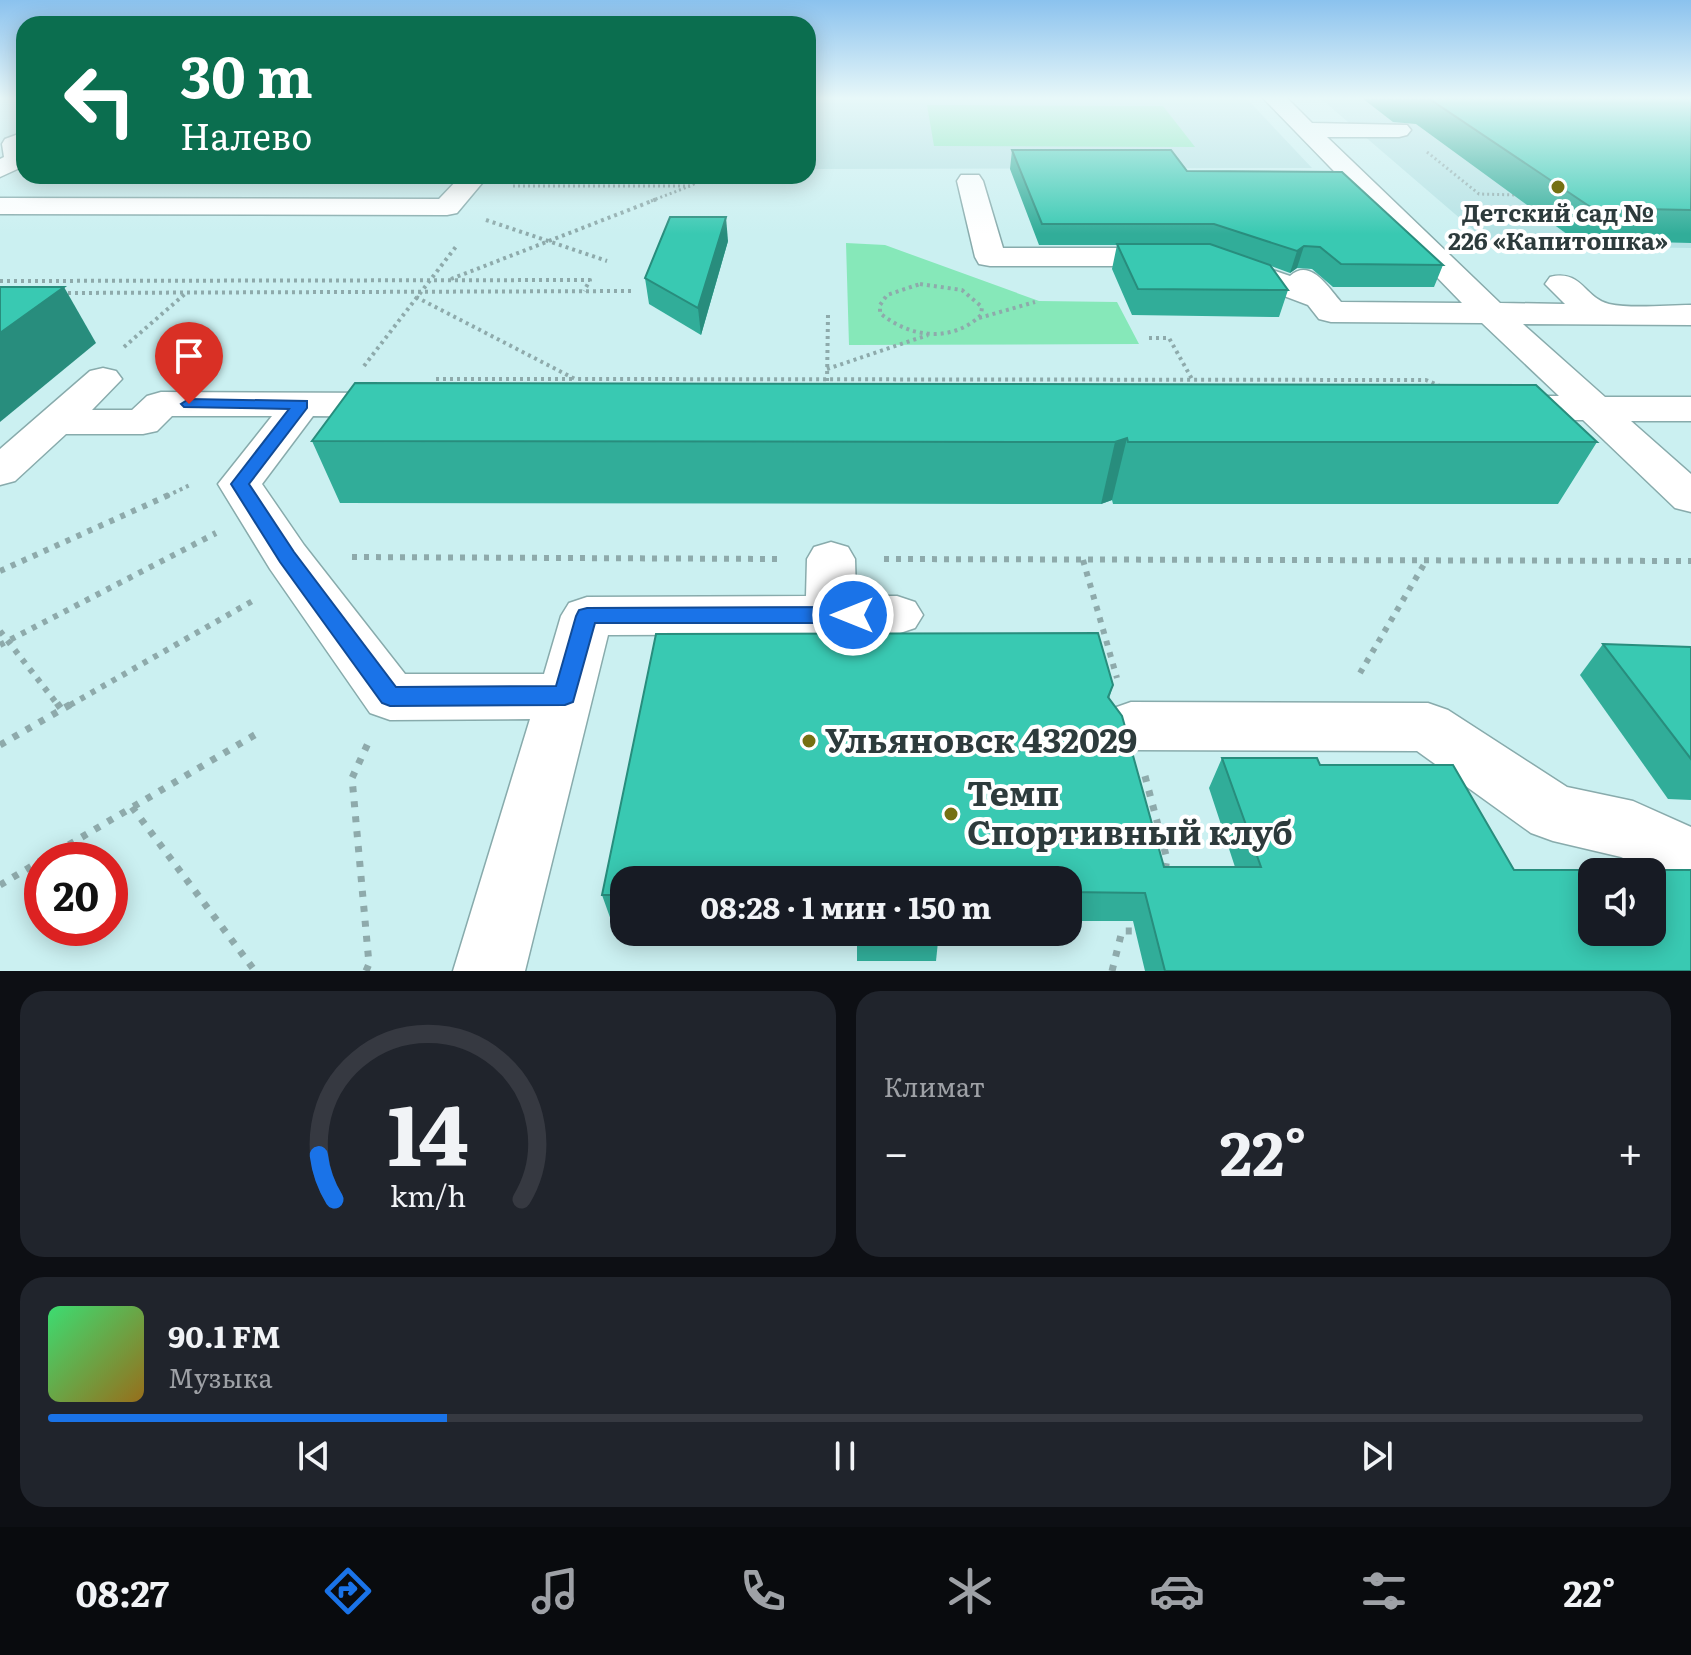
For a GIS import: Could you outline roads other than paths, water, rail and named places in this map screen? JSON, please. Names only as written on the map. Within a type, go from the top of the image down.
[{"type":"street","points":[[1319,143],[1491,313],[1691,498]]},
{"type":"street","points":[[970,181],[990,257],[1208,257],[1319,298]]},
{"type":"street","points":[[0,206],[447,207],[467,184]]},
{"type":"street","points":[[1282,252],[1331,312],[1691,315]]},
{"type":"street","points":[[1561,284],[1599,314]]},
{"type":"street","points":[[0,472],[103,379]]},
{"type":"street","points":[[56,422],[143,422],[161,404],[318,404],[440,392]]},
{"type":"street","points":[[318,404],[265,452],[240,484],[293,566],[390,697],[565,696]]},
{"type":"street","points":[[1468,408],[1691,409]]},
{"type":"street","points":[[831,559],[831,615]]},
{"type":"street","points":[[489,971],[587,616],[897,615]]},
{"type":"street","points":[[1131,726],[1428,727],[1553,813],[1633,830],[1691,860]]},
{"type":"place","name":"Детский сад № 226 «Капитошка»","points":[[1558,187]]},
{"type":"place","name":"Ульяновск 432029","points":[[809,741]]},
{"type":"place","name":"Темп Спортивный клуб","points":[[951,814]]}]
